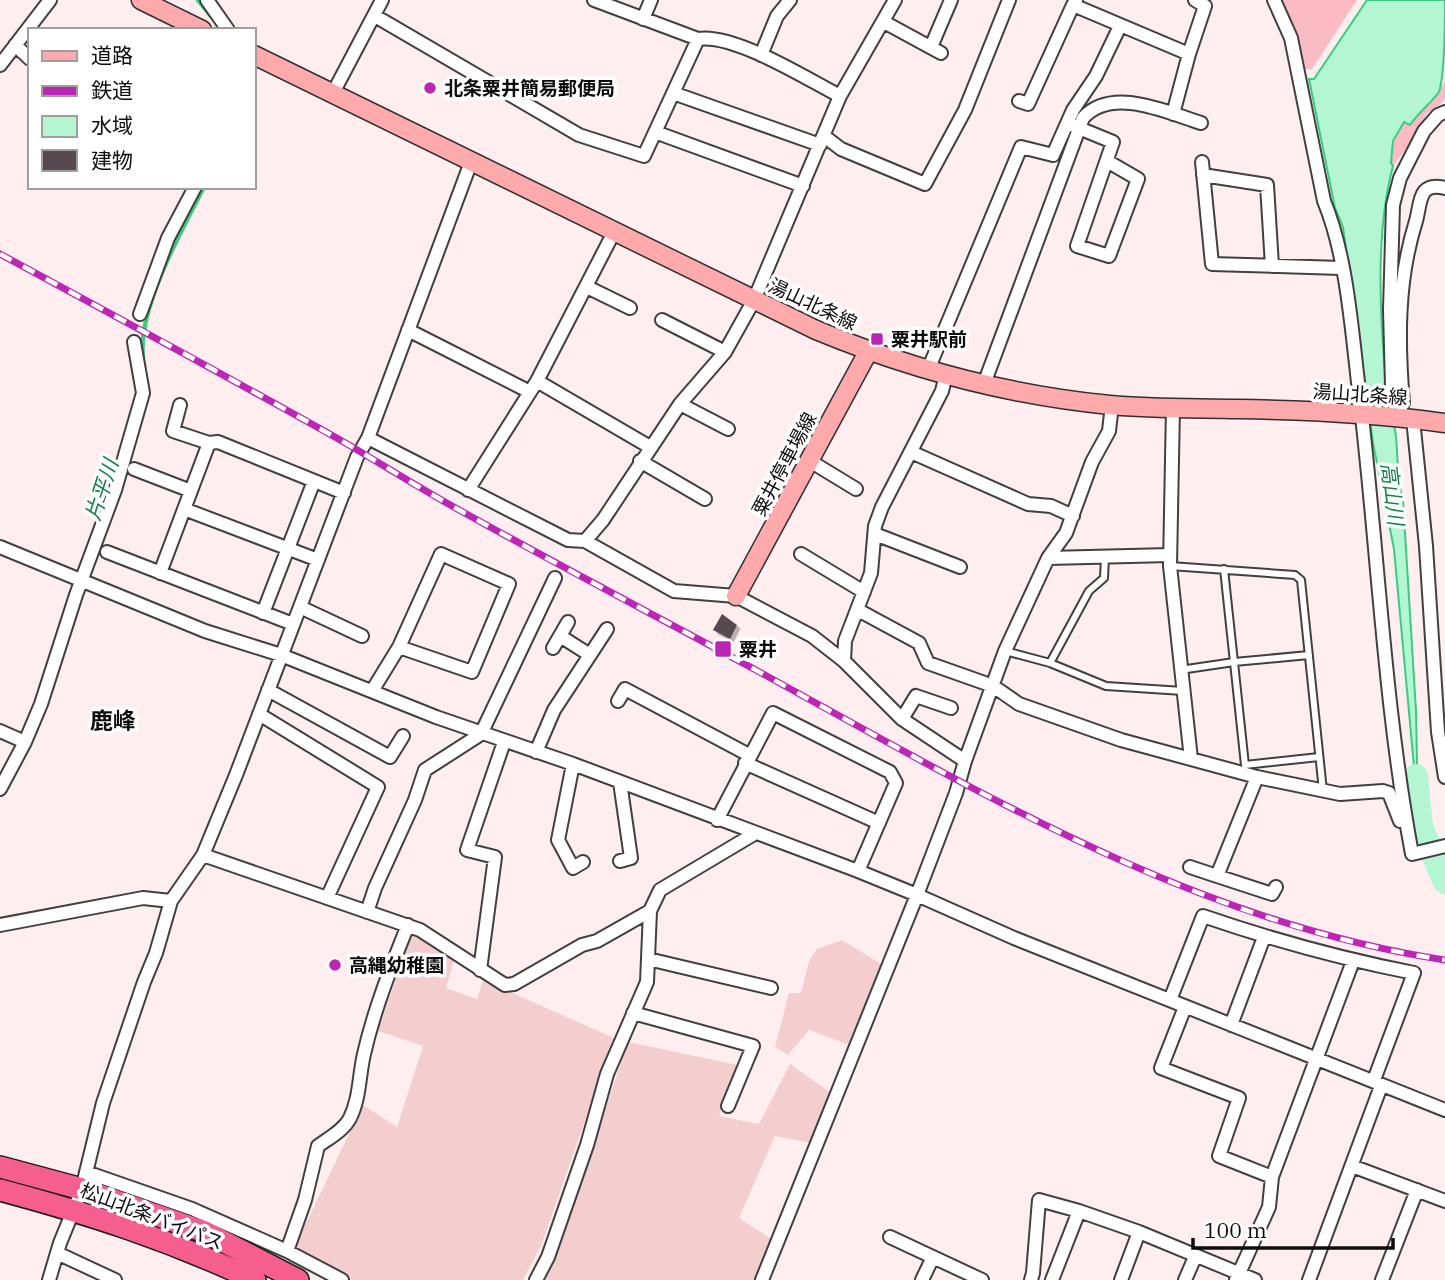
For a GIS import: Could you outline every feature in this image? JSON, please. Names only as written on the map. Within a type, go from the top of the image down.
[{"type":"highway","name":"松山北条バイパス","points":[[0,1167],[84,1180],[205,1233],[298,1280]]},
{"type":"highway","name":"松山北条バイパス","points":[[0,1189],[74,1209],[193,1251],[255,1280]]},
{"type":"main road","points":[[141,0],[198,28]]},
{"type":"main road","name":"湯山北条線","points":[[256,56],[754,300],[868,352],[984,384],[1056,398],[1112,405],[1365,413],[1445,423]]},
{"type":"main road","name":"粟井停車場線","points":[[736,596],[868,352]]},
{"type":"street","points":[[28,28],[50,0]]},
{"type":"street","points":[[207,0],[227,28]]},
{"type":"street","points":[[594,0],[698,39],[711,37],[761,55],[840,96]]},
{"type":"street","points":[[643,19],[651,0]]},
{"type":"street","points":[[761,55],[777,16],[790,0]]},
{"type":"street","points":[[585,541],[603,520],[680,404],[725,352],[754,300],[840,96],[895,0]]},
{"type":"street","points":[[884,22],[936,50],[951,0]]},
{"type":"street","points":[[673,93],[822,141],[925,184],[965,110],[1009,0]]},
{"type":"street","points":[[1172,114],[1205,6],[1195,0]]},
{"type":"street","points":[[1274,0],[1291,38],[1324,201],[1334,225],[1365,413],[1385,668],[1402,796],[1416,853]]},
{"type":"street","points":[[1018,102],[1028,104],[1075,3],[1120,26],[1189,54]]},
{"type":"street","points":[[333,93],[377,5],[579,135],[644,156],[698,39]]},
{"type":"street","points":[[984,384],[1073,126],[1073,110],[1096,76],[1120,26]]},
{"type":"street","points":[[0,65],[28,28]]},
{"type":"street","points":[[15,45],[28,57]]},
{"type":"street","points":[[928,370],[1021,147],[1053,155],[1073,126],[1092,108],[1102,104],[1131,103],[1201,123]]},
{"type":"street","points":[[1405,418],[1392,385],[1390,310],[1393,205],[1399,178],[1424,131],[1438,115],[1445,112]]},
{"type":"street","points":[[1073,126],[1113,142],[1077,246],[1109,256],[1138,179],[1107,161]]},
{"type":"street","points":[[655,132],[803,186]]},
{"type":"street","points":[[49,1280],[84,1180],[103,1102],[172,901],[204,855],[357,457],[368,438],[471,162]]},
{"type":"street","points":[[1272,266],[1267,185],[1203,169],[1212,264],[1272,266],[1341,268]]},
{"type":"street","points":[[1445,188],[1433,186],[1426,189],[1421,198],[1405,263],[1399,315],[1405,418],[1426,546],[1438,732],[1445,776]]},
{"type":"street","points":[[140,314],[168,238],[194,189]]},
{"type":"street","points":[[468,490],[534,386],[614,232]]},
{"type":"street","points":[[587,287],[630,307]]},
{"type":"street","points":[[662,320],[725,352]]},
{"type":"street","points":[[408,330],[534,386],[650,447]]},
{"type":"street","points":[[0,789],[41,704],[115,490],[144,393],[134,342]]},
{"type":"street","points":[[844,661],[845,640],[871,573],[874,534],[882,507],[942,391],[946,375]]},
{"type":"street","points":[[680,404],[728,429]]},
{"type":"street","points":[[180,405],[173,431],[209,443],[218,442],[344,493]]},
{"type":"street","points":[[762,1280],[917,895],[956,793],[1005,650],[1048,558],[1066,533],[1091,462],[1109,431],[1112,405]]},
{"type":"street","points":[[1173,407],[1170,561],[1191,759]]},
{"type":"street","points":[[368,438],[568,540],[585,541],[674,591],[736,596],[813,636],[844,661],[902,719],[965,761]]},
{"type":"street","points":[[160,573],[209,443]]},
{"type":"street","points":[[911,452],[1028,503],[1051,506],[1073,516]]},
{"type":"street","points":[[640,461],[705,499]]},
{"type":"street","points":[[810,461],[856,489]]},
{"type":"street","points":[[134,469],[191,491]]},
{"type":"street","points":[[263,612],[314,481]]},
{"type":"street","points":[[184,509],[318,560]]},
{"type":"street","points":[[874,534],[960,567]]},
{"type":"street","points":[[0,547],[205,631],[281,655],[481,734],[573,764],[858,872],[1014,938],[1445,1110]]},
{"type":"street","points":[[107,552],[293,624]]},
{"type":"street","points":[[372,691],[399,647],[441,554],[509,584],[472,672],[399,647]]},
{"type":"street","points":[[801,554],[864,592]]},
{"type":"street","points":[[1048,558],[1105,557],[1170,561]]},
{"type":"street","points":[[367,912],[425,770],[481,734],[555,578]]},
{"type":"street","points":[[300,607],[362,636]]},
{"type":"street","points":[[858,610],[919,643],[928,663],[993,686],[1019,704],[1121,740],[1257,777],[1323,791],[1340,794],[1383,791],[1389,793],[1416,853]]},
{"type":"street","points":[[553,648],[568,622]]},
{"type":"street","points":[[536,752],[554,710],[607,629]]},
{"type":"street","points":[[560,636],[590,655]]},
{"type":"street","points":[[618,701],[625,689],[747,759],[879,823]]},
{"type":"street","points":[[268,690],[390,757],[403,736]]},
{"type":"street","points":[[902,719],[916,696],[951,708]]},
{"type":"street","points":[[717,820],[773,713],[890,772],[896,783],[858,872]]},
{"type":"street","points":[[259,714],[378,788],[327,898]]},
{"type":"street","points":[[0,731],[25,742]]},
{"type":"street","points":[[480,970],[495,857],[467,850],[504,742]]},
{"type":"street","points":[[573,764],[558,840],[573,868],[583,862]]},
{"type":"street","points":[[1217,876],[1257,777]]},
{"type":"street","points":[[620,782],[631,858],[620,861]]},
{"type":"street","points":[[536,1280],[548,1257],[587,1145],[607,1074],[647,982],[650,911],[660,890],[754,834]]},
{"type":"street","points":[[1416,853],[1445,846]]},
{"type":"street","points":[[204,855],[420,930],[505,985],[514,984],[582,945],[597,941],[650,911]]},
{"type":"street","points":[[1190,867],[1272,894],[1276,887]]},
{"type":"street","points":[[0,925],[144,898],[172,901]]},
{"type":"street","points":[[1170,1000],[1203,916],[1264,937],[1353,961],[1414,973],[1352,1166],[1309,1280]]},
{"type":"street","points":[[287,1251],[305,1199],[318,1146],[336,1134],[349,1120],[356,1101],[364,1054],[386,979],[408,925]]},
{"type":"street","points":[[1231,1025],[1264,937]]},
{"type":"street","points":[[648,959],[771,988]]},
{"type":"street","points":[[1238,1277],[1269,1207],[1272,1177],[1353,961]]},
{"type":"street","points":[[1185,1007],[1161,1068],[1239,1098],[1219,1156],[1272,1177]]},
{"type":"street","points":[[633,1013],[753,1046],[728,1106]]},
{"type":"street","points":[[1352,1166],[1445,1201]]},
{"type":"street","points":[[84,1180],[192,1209],[287,1251],[342,1280]]},
{"type":"street","points":[[1382,1280],[1417,1190]]},
{"type":"street","points":[[1031,1280],[1039,1200],[1139,1232],[1238,1277],[1255,1280]]},
{"type":"street","points":[[1052,1280],[1079,1211]]},
{"type":"street","points":[[1121,1280],[1139,1232]]},
{"type":"street","points":[[890,1237],[982,1280]]},
{"type":"street","points":[[57,1253],[115,1280]]},
{"type":"street","points":[[1185,1280],[1195,1256]]},
{"type":"street","points":[[922,1280],[933,1257]]},
{"type":"lane","points":[[1051,663],[1089,591],[1104,578],[1105,557]]},
{"type":"lane","points":[[1170,561],[1295,575],[1301,580],[1323,791]]},
{"type":"lane","points":[[1224,569],[1245,765],[1319,757]]},
{"type":"lane","points":[[1005,650],[1051,663],[1106,686],[1183,691]]},
{"type":"lane","points":[[1180,670],[1309,655]]},
{"type":"shaded area","points":[[413,930],[455,957],[446,988],[477,999],[483,980],[614,1038],[541,1246],[523,1280],[348,1280],[295,1246],[363,1105],[397,1127],[423,1046],[378,1031]]},
{"type":"shaded area","points":[[842,940],[881,964],[849,1045],[809,1030],[788,1055],[775,1047],[789,993],[801,993],[809,961],[817,949]]},
{"type":"shaded area","points":[[628,1042],[738,1065],[719,1116],[759,1124],[790,1064],[831,1093],[812,1143],[775,1136],[739,1218],[773,1240],[755,1280],[541,1280],[557,1252]]},
{"type":"sand","points":[[1281,0],[1357,0],[1312,69],[1303,69],[1293,28]]},
{"type":"sand","points":[[1445,81],[1445,98],[1427,113],[1393,166],[1391,148],[1404,122],[1410,124]]},
{"type":"water","points":[[1367,0],[1445,0],[1444,61],[1439,92],[1410,125],[1404,122],[1393,141],[1393,166],[1383,219],[1380,274],[1386,385],[1396,437],[1403,501],[1416,711],[1418,810],[1394,549],[1373,443],[1343,227],[1335,208],[1309,79],[1314,79]]},
{"type":"building","points":[[722,614],[737,625],[730,639],[713,630]]},
{"type":"building","points":[[758,638],[773,646],[769,653],[754,646]]},
{"type":"waterway","name":"片平川","points":[[198,0],[211,16]]},
{"type":"waterway","name":"片平川","points":[[143,358],[143,339],[154,294],[173,248],[203,189]]},
{"type":"waterway","name":"高山川","points":[[1416,776],[1421,827],[1445,882]]},
{"type":"railway","points":[[0,254],[306,421],[534,551],[1003,804],[1174,883],[1262,915],[1352,942],[1445,960]]},
{"type":"place","name":"北条粟井簡易郵便局","points":[[430,88]]},
{"type":"place","name":"粟井駅前","points":[[877,339]]},
{"type":"place","name":"粟井","points":[[723,649]]},
{"type":"place","name":"高縄幼稚園","points":[[335,965]]},
{"type":"district","name":"鹿峰","points":[[113,721]]}]
